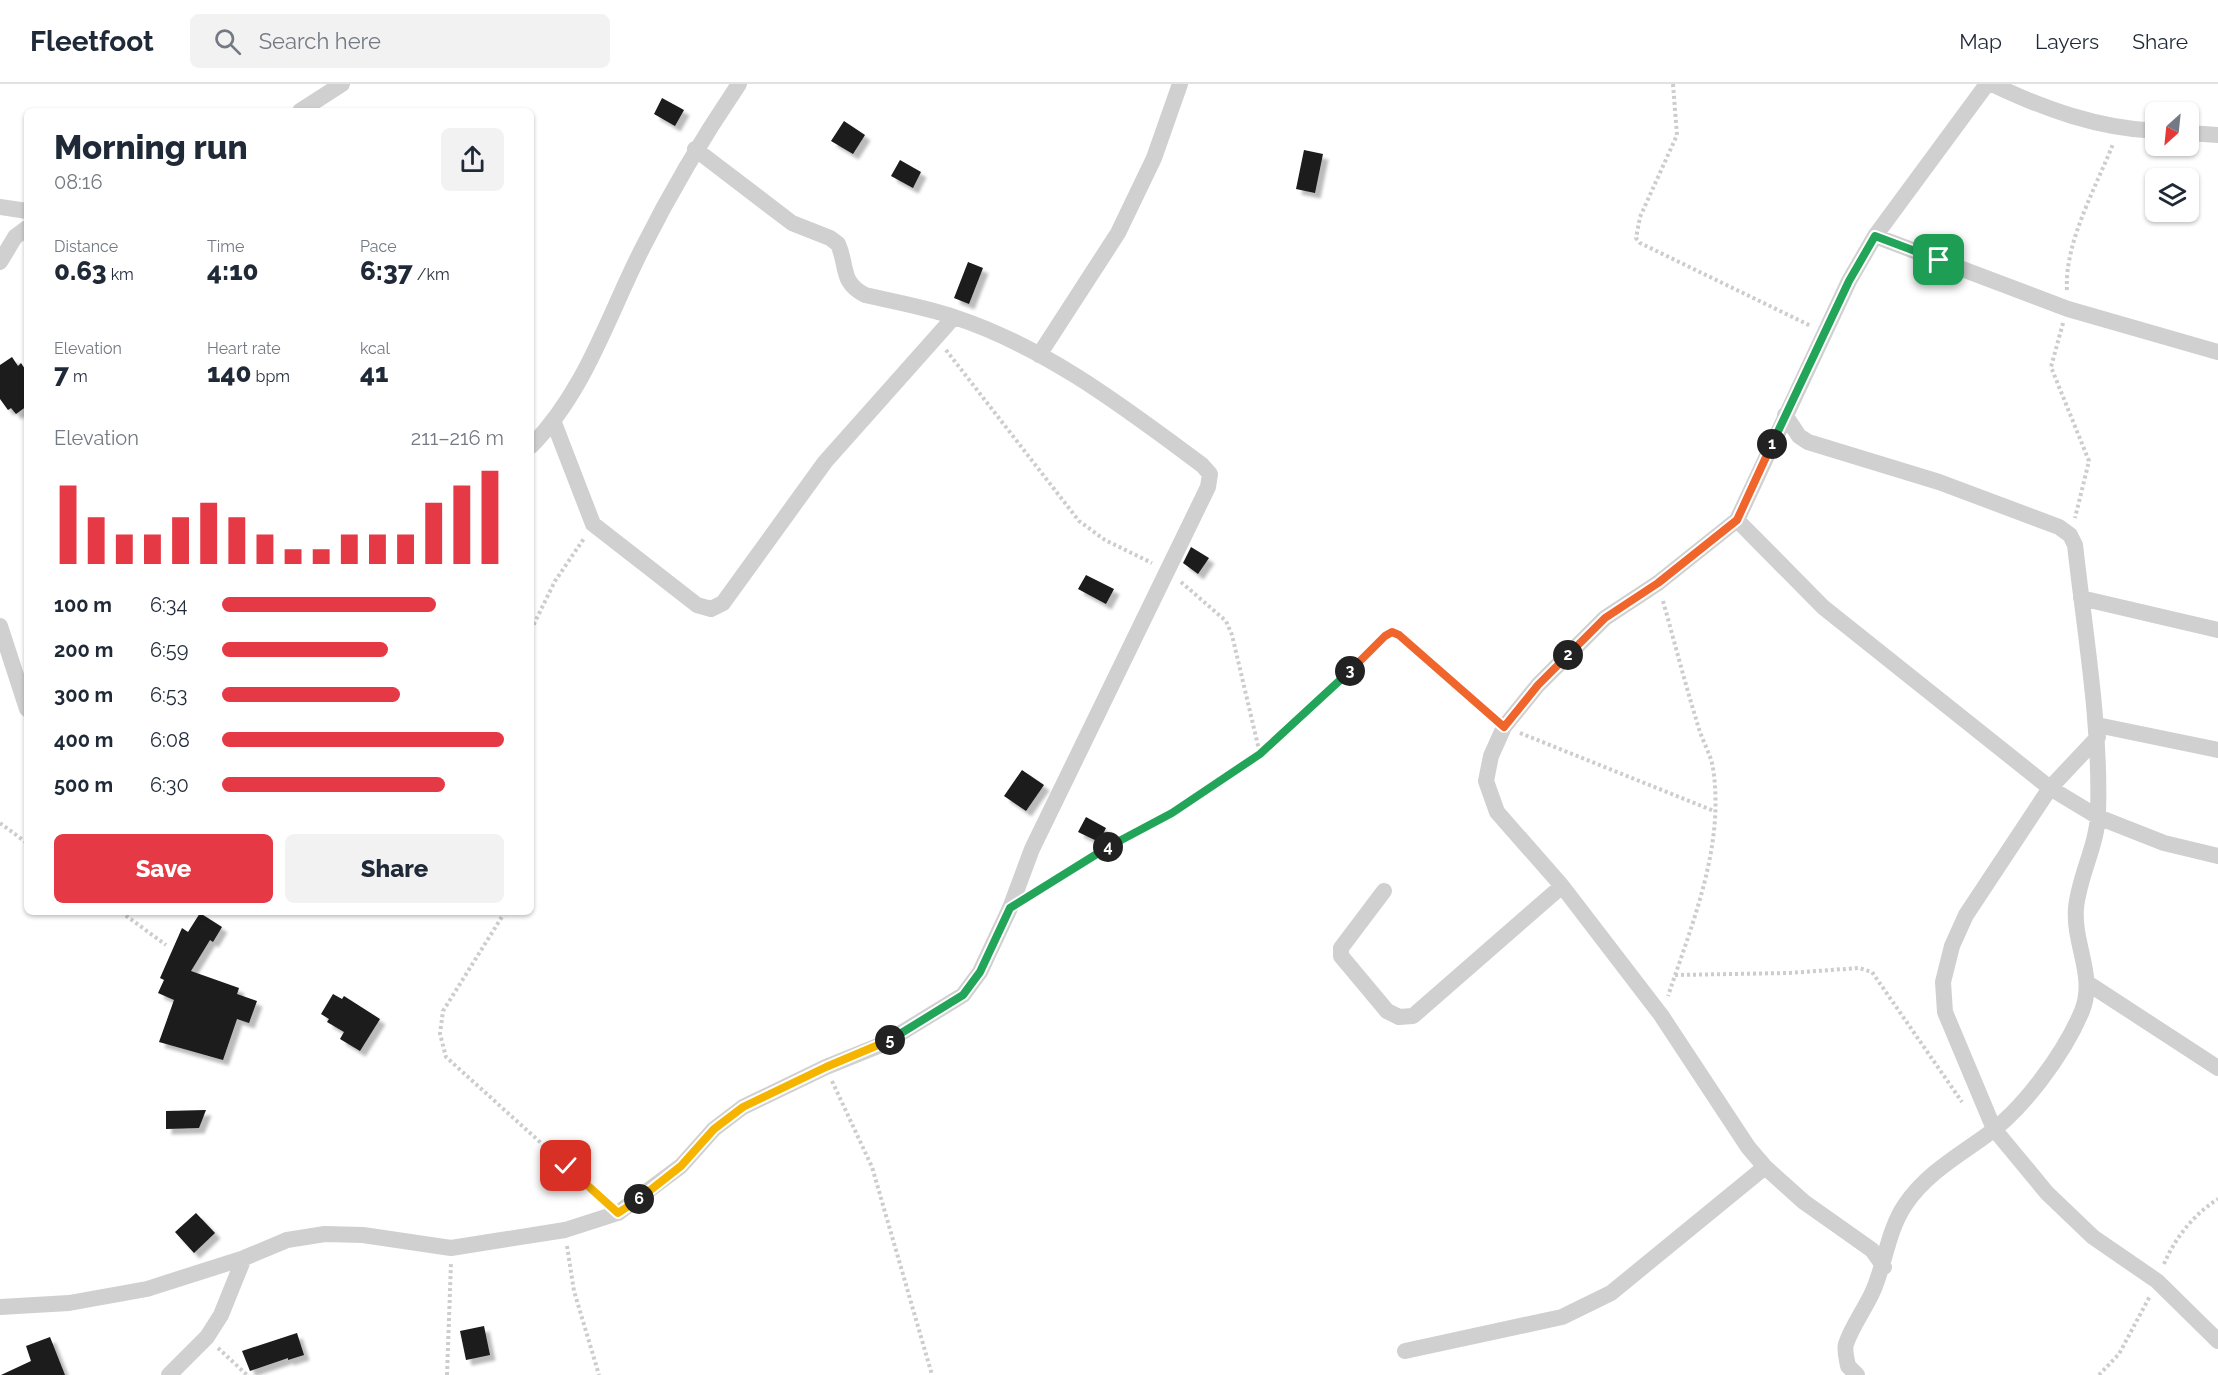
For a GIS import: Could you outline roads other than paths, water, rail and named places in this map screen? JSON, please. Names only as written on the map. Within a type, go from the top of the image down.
[{"type":"street","points":[[305,108],[342,84]]},
{"type":"street","points":[[534,443],[554,423],[581,378],[642,249],[695,149],[739,84]]},
{"type":"street","points":[[1039,355],[1118,233],[1154,158],[1180,84]]},
{"type":"street","points":[[1884,1267],[1872,1250],[1804,1202],[1765,1167],[1748,1147],[1661,1015],[1562,886],[1497,812],[1486,781],[1491,756],[1504,727],[1538,685],[1605,618],[1658,583],[1737,520],[1849,281],[1875,236],[1987,84]]},
{"type":"street","points":[[1992,84],[2030,102],[2119,129],[2145,130]]},
{"type":"street","points":[[2199,134],[2218,135]]},
{"type":"street","points":[[0,1307],[69,1303],[147,1289],[244,1258],[287,1240],[325,1234],[363,1234],[451,1248],[565,1230],[618,1213],[681,1166],[729,1117],[826,1067],[883,1044],[963,995],[980,972],[1010,908],[1032,849],[1208,487],[1210,474],[1202,465],[1105,393],[1039,355],[954,316],[865,295],[855,289],[847,280],[838,244],[830,238],[792,223],[695,149]]},
{"type":"street","points":[[0,207],[24,211]]},
{"type":"street","points":[[0,262],[15,237],[24,230]]},
{"type":"street","points":[[1875,236],[2068,309],[2218,352]]},
{"type":"street","points":[[554,423],[593,524],[697,605],[711,609],[723,603],[825,462],[954,316]]},
{"type":"street","points":[[1785,415],[1799,436],[1808,442],[1939,482],[2059,527],[2070,535],[2074,545],[2097,731],[2098,818],[2076,909],[2077,934],[2089,984],[2083,1010],[2068,1040],[2031,1092],[1995,1128],[1956,1154],[1923,1183],[1904,1205],[1893,1230],[1884,1267],[1845,1346],[1848,1366],[1857,1375]]},
{"type":"street","points":[[1737,520],[1823,607],[2050,788],[2098,818],[2164,843],[2218,856]]},
{"type":"street","points":[[2081,598],[2218,630]]},
{"type":"street","points":[[0,627],[24,700]]},
{"type":"street","points":[[2097,731],[2050,788],[1966,915],[1952,946],[1942,982],[1945,1012],[1995,1128],[2069,1216],[2093,1237],[2157,1281],[2218,1341]]},
{"type":"street","points":[[2097,731],[2218,750]]},
{"type":"street","points":[[1384,891],[1341,948],[1341,956],[1387,1011],[1399,1017],[1413,1016],[1562,886]]},
{"type":"street","points":[[2089,984],[2218,1068]]},
{"type":"street","points":[[1405,1351],[1562,1317],[1585,1308],[1611,1293],[1765,1167]]},
{"type":"street","points":[[169,1375],[207,1337],[220,1315],[244,1258]]}]
